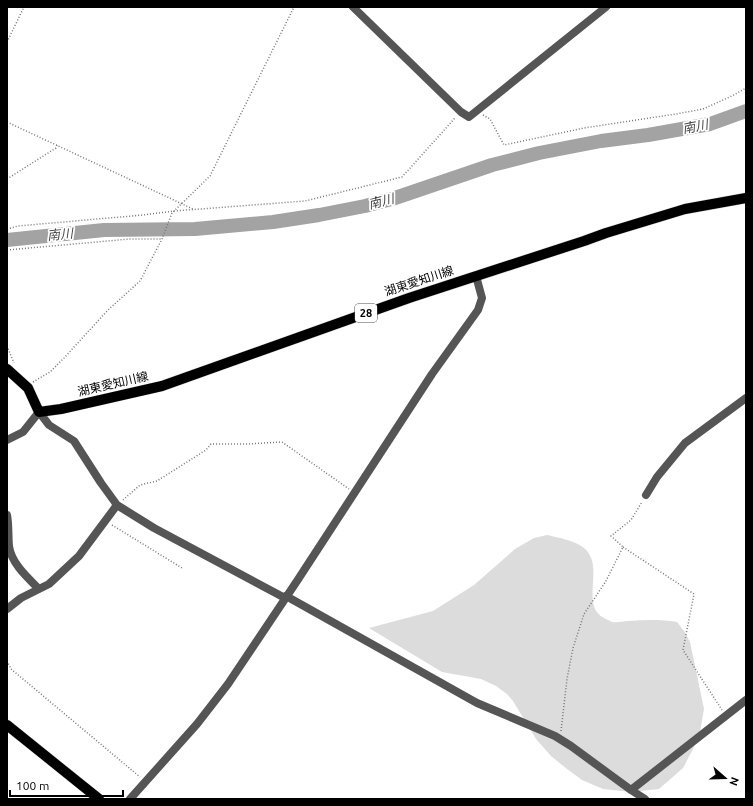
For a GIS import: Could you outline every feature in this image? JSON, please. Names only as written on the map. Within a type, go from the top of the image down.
[{"type":"main road","name":"湖東愛知川線","points":[[39,412],[61,409],[162,386],[273,345],[606,233],[685,209],[746,198]]},
{"type":"main road","points":[[7,369],[28,388],[39,412]]},
{"type":"main road","points":[[7,725],[100,799]]},
{"type":"street","points":[[354,7],[461,112],[469,116],[606,7]]},
{"type":"street","points":[[130,799],[198,724],[214,704],[355,493],[432,374],[478,310],[482,298],[476,276]]},
{"type":"street","points":[[646,495],[657,477],[685,443],[746,398]]},
{"type":"street","points":[[7,440],[23,432],[39,412],[49,425],[74,441],[117,505],[154,528],[286,597],[477,703],[547,732],[560,739],[645,799]]},
{"type":"street","points":[[7,609],[21,598],[49,584],[79,556],[117,505]]},
{"type":"street","points":[[7,515],[9,523],[9,548],[18,567],[39,589]]},
{"type":"street","points":[[631,790],[746,700]]},
{"type":"path","points":[[7,42],[24,7]]},
{"type":"path","points":[[28,388],[26,387],[50,372],[108,310],[140,281],[162,239],[173,212],[210,176],[294,7]]},
{"type":"path","points":[[476,111],[490,119],[504,145],[584,128],[703,109],[746,88]]},
{"type":"path","points":[[7,229],[18,226],[304,201],[402,177],[461,112]]},
{"type":"path","points":[[7,122],[194,210]]},
{"type":"path","points":[[7,179],[56,148],[57,145]]},
{"type":"path","points":[[7,250],[130,239],[162,239]]},
{"type":"path","points":[[117,505],[140,485],[158,481],[211,444],[282,442],[355,493]]},
{"type":"path","points":[[646,495],[630,520],[611,536],[623,547],[694,594],[683,650],[726,716]]},
{"type":"path","points":[[105,521],[182,568]]},
{"type":"path","points":[[560,739],[567,679],[573,648],[584,614],[606,582],[623,547]]},
{"type":"path","points":[[7,661],[10,668],[142,778]]},
{"type":"shaded area","points":[[547,535],[576,543],[584,548],[590,556],[593,565],[593,604],[597,612],[604,618],[612,622],[664,620],[677,622],[690,642],[704,709],[700,732],[683,768],[659,789],[631,792],[603,789],[582,780],[551,756],[536,739],[513,701],[507,694],[496,686],[481,679],[442,672],[369,628],[433,611],[474,585],[515,549],[534,538]]},
{"type":"waterway","name":"南川","points":[[7,240],[104,230],[195,229],[273,222],[319,215],[365,206],[395,198],[492,165],[539,153],[601,141],[648,135],[710,124],[746,111]]}]
